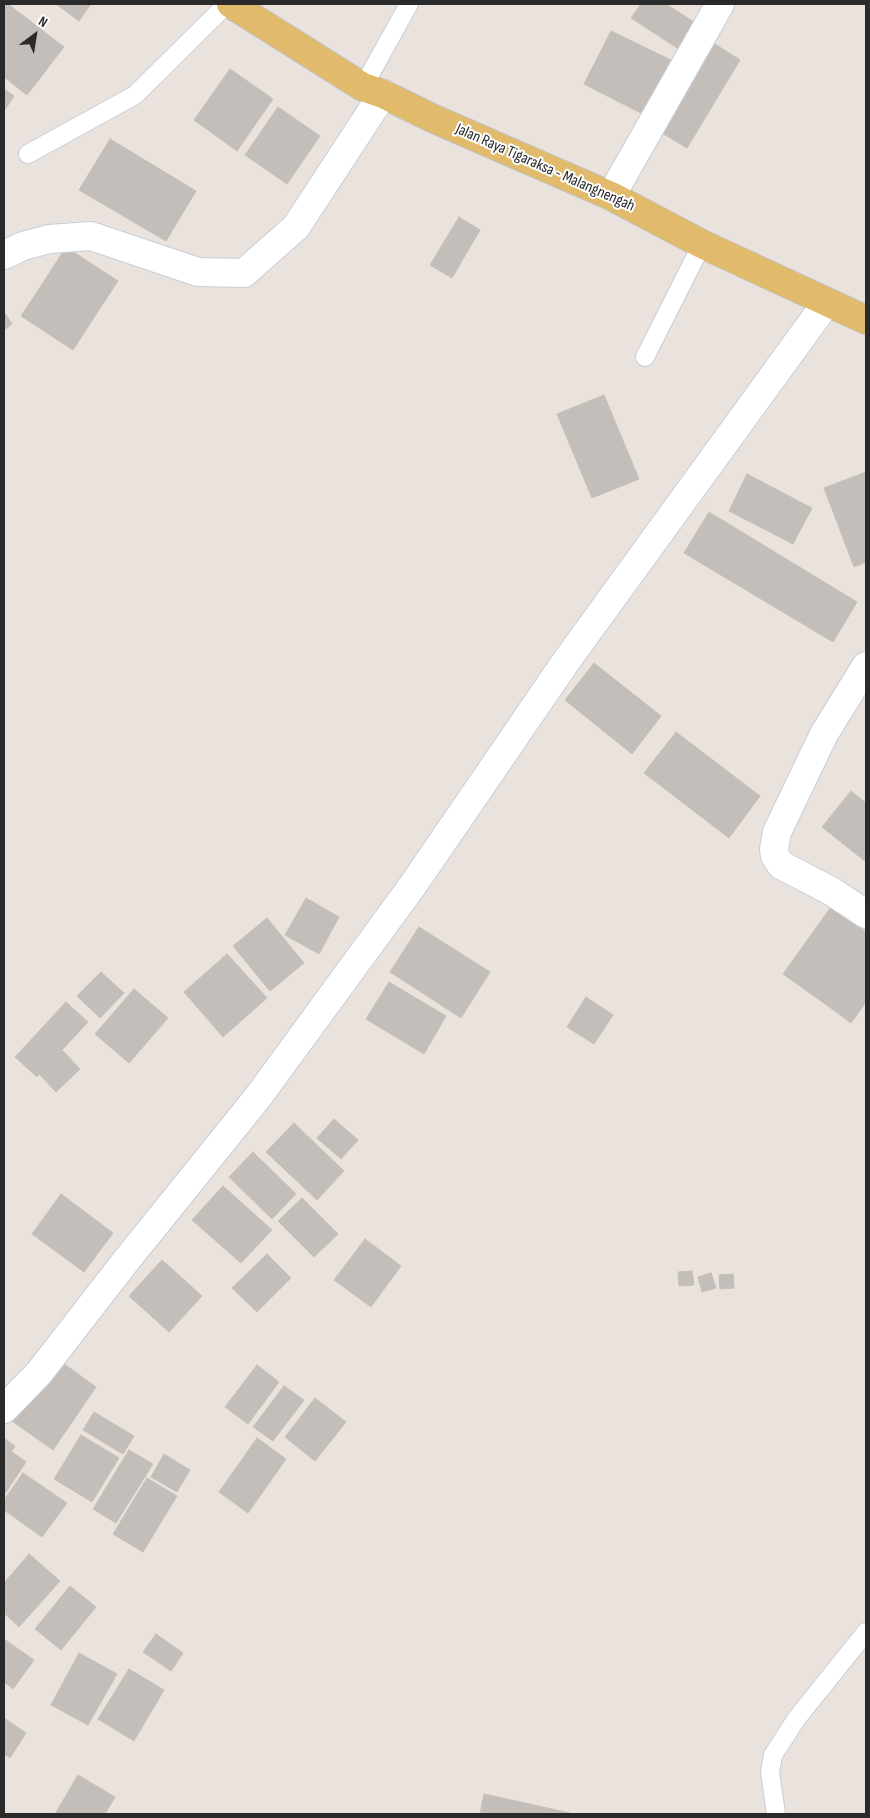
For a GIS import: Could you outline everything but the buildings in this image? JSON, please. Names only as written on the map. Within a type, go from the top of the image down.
[{"type":"main road","name":"Jalan Raya Tigaraksa - Malangnengah","points":[[231,4],[372,90],[611,196],[702,244],[866,320]]},
{"type":"street","points":[[611,196],[720,4]]},
{"type":"street","points":[[4,255],[23,246],[49,239],[92,236],[198,272],[244,273],[296,227],[372,90]]},
{"type":"street","points":[[4,1409],[39,1374],[125,1262],[258,1097],[414,885],[568,660],[827,302]]},
{"type":"street","points":[[866,666],[824,734],[777,832],[774,849],[775,856],[782,865],[831,891],[866,914]]},
{"type":"lane","points":[[28,154],[135,95],[226,4]]},
{"type":"lane","points":[[372,90],[409,4]]},
{"type":"lane","points":[[645,358],[702,244]]},
{"type":"lane","points":[[776,1814],[770,1772],[773,1755],[797,1718],[866,1632]]}]
